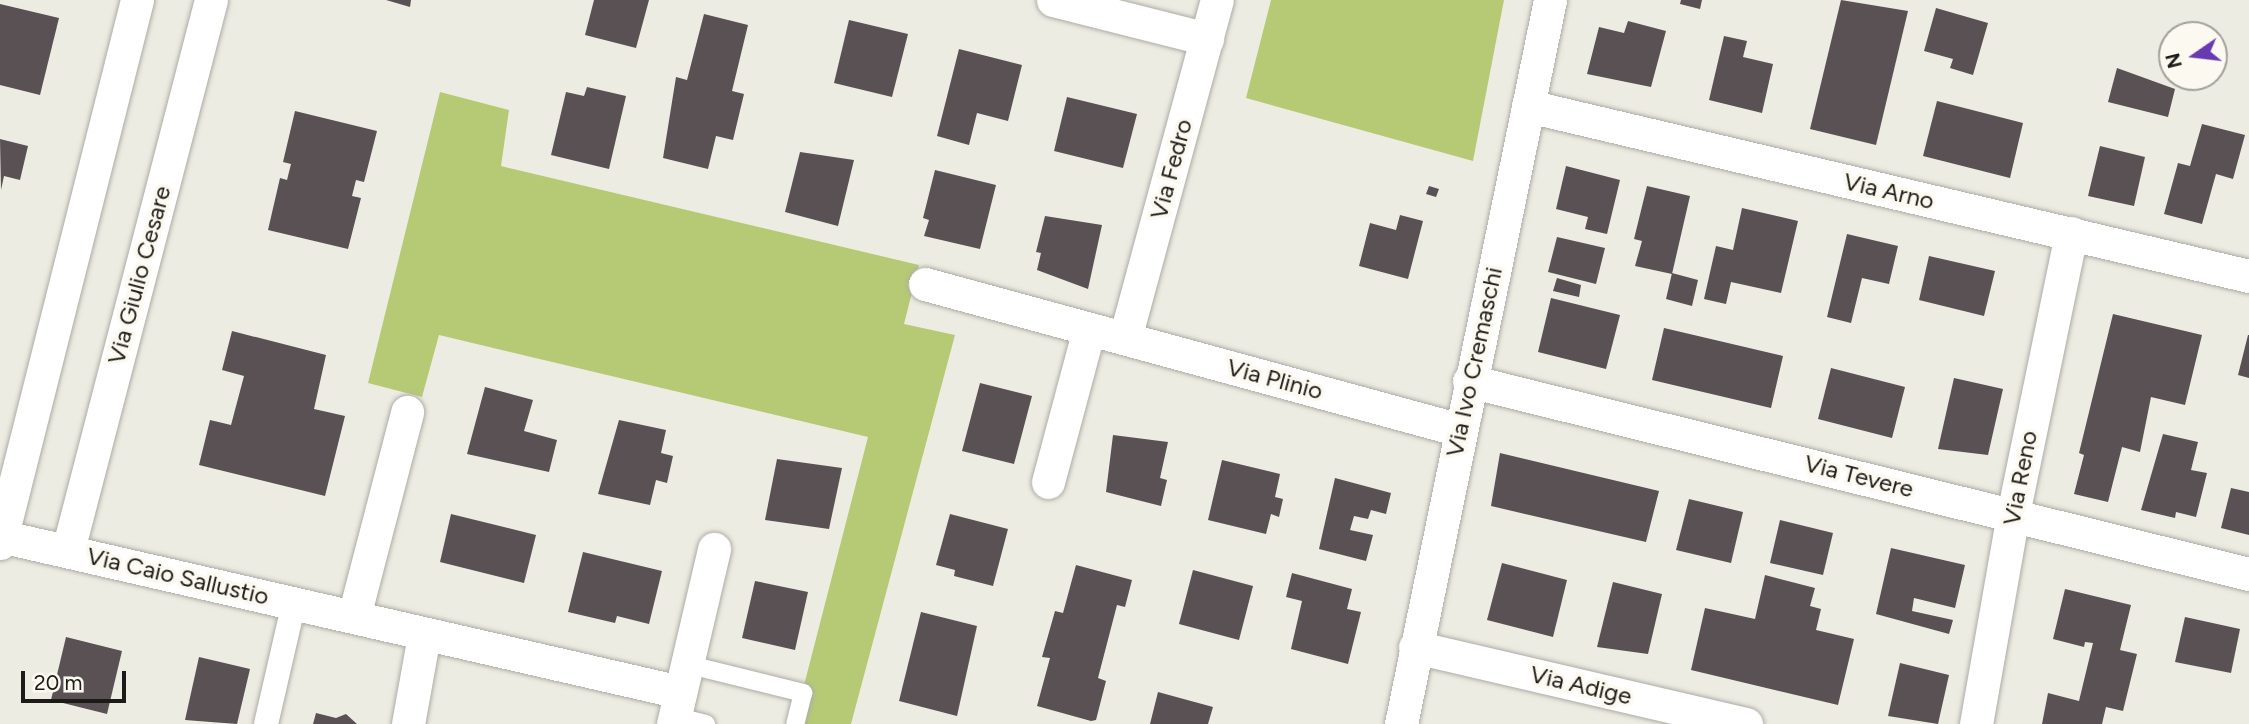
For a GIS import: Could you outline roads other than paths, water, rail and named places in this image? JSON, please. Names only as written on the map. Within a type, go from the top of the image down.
[{"type":"street","points":[[0,538],[137,0]]},
{"type":"street","name":"Via Giulio Cesare","points":[[68,550],[211,0]]},
{"type":"street","points":[[1053,0],[1207,39]]},
{"type":"street","name":"Via Fedro","points":[[1125,338],[1217,0]]},
{"type":"street","name":"Via Ivo Cremaschi","points":[[1401,724],[1469,381],[1550,0]]},
{"type":"street","name":"Via Arno","points":[[1528,106],[2249,276]]},
{"type":"street","name":"Via Reno","points":[[1976,724],[2013,514],[2071,233]]},
{"type":"street","name":"Via Plinio","points":[[925,284],[1460,430]]},
{"type":"street","points":[[1048,482],[1089,329]]},
{"type":"street","name":"Via Tevere","points":[[1469,381],[2249,574]]},
{"type":"street","points":[[354,616],[407,412]]},
{"type":"street","name":"Via Caio Sallustio","points":[[0,538],[68,550],[354,616],[678,699]]},
{"type":"street","points":[[678,699],[714,549]]},
{"type":"street","points":[[266,724],[294,604]]},
{"type":"street","points":[[408,724],[424,635]]},
{"type":"street","name":"Via Adige","points":[[1415,647],[1746,724]]},
{"type":"lane","points":[[678,699],[803,693],[795,724]]},
{"type":"lane","points":[[678,699],[706,724]]}]
